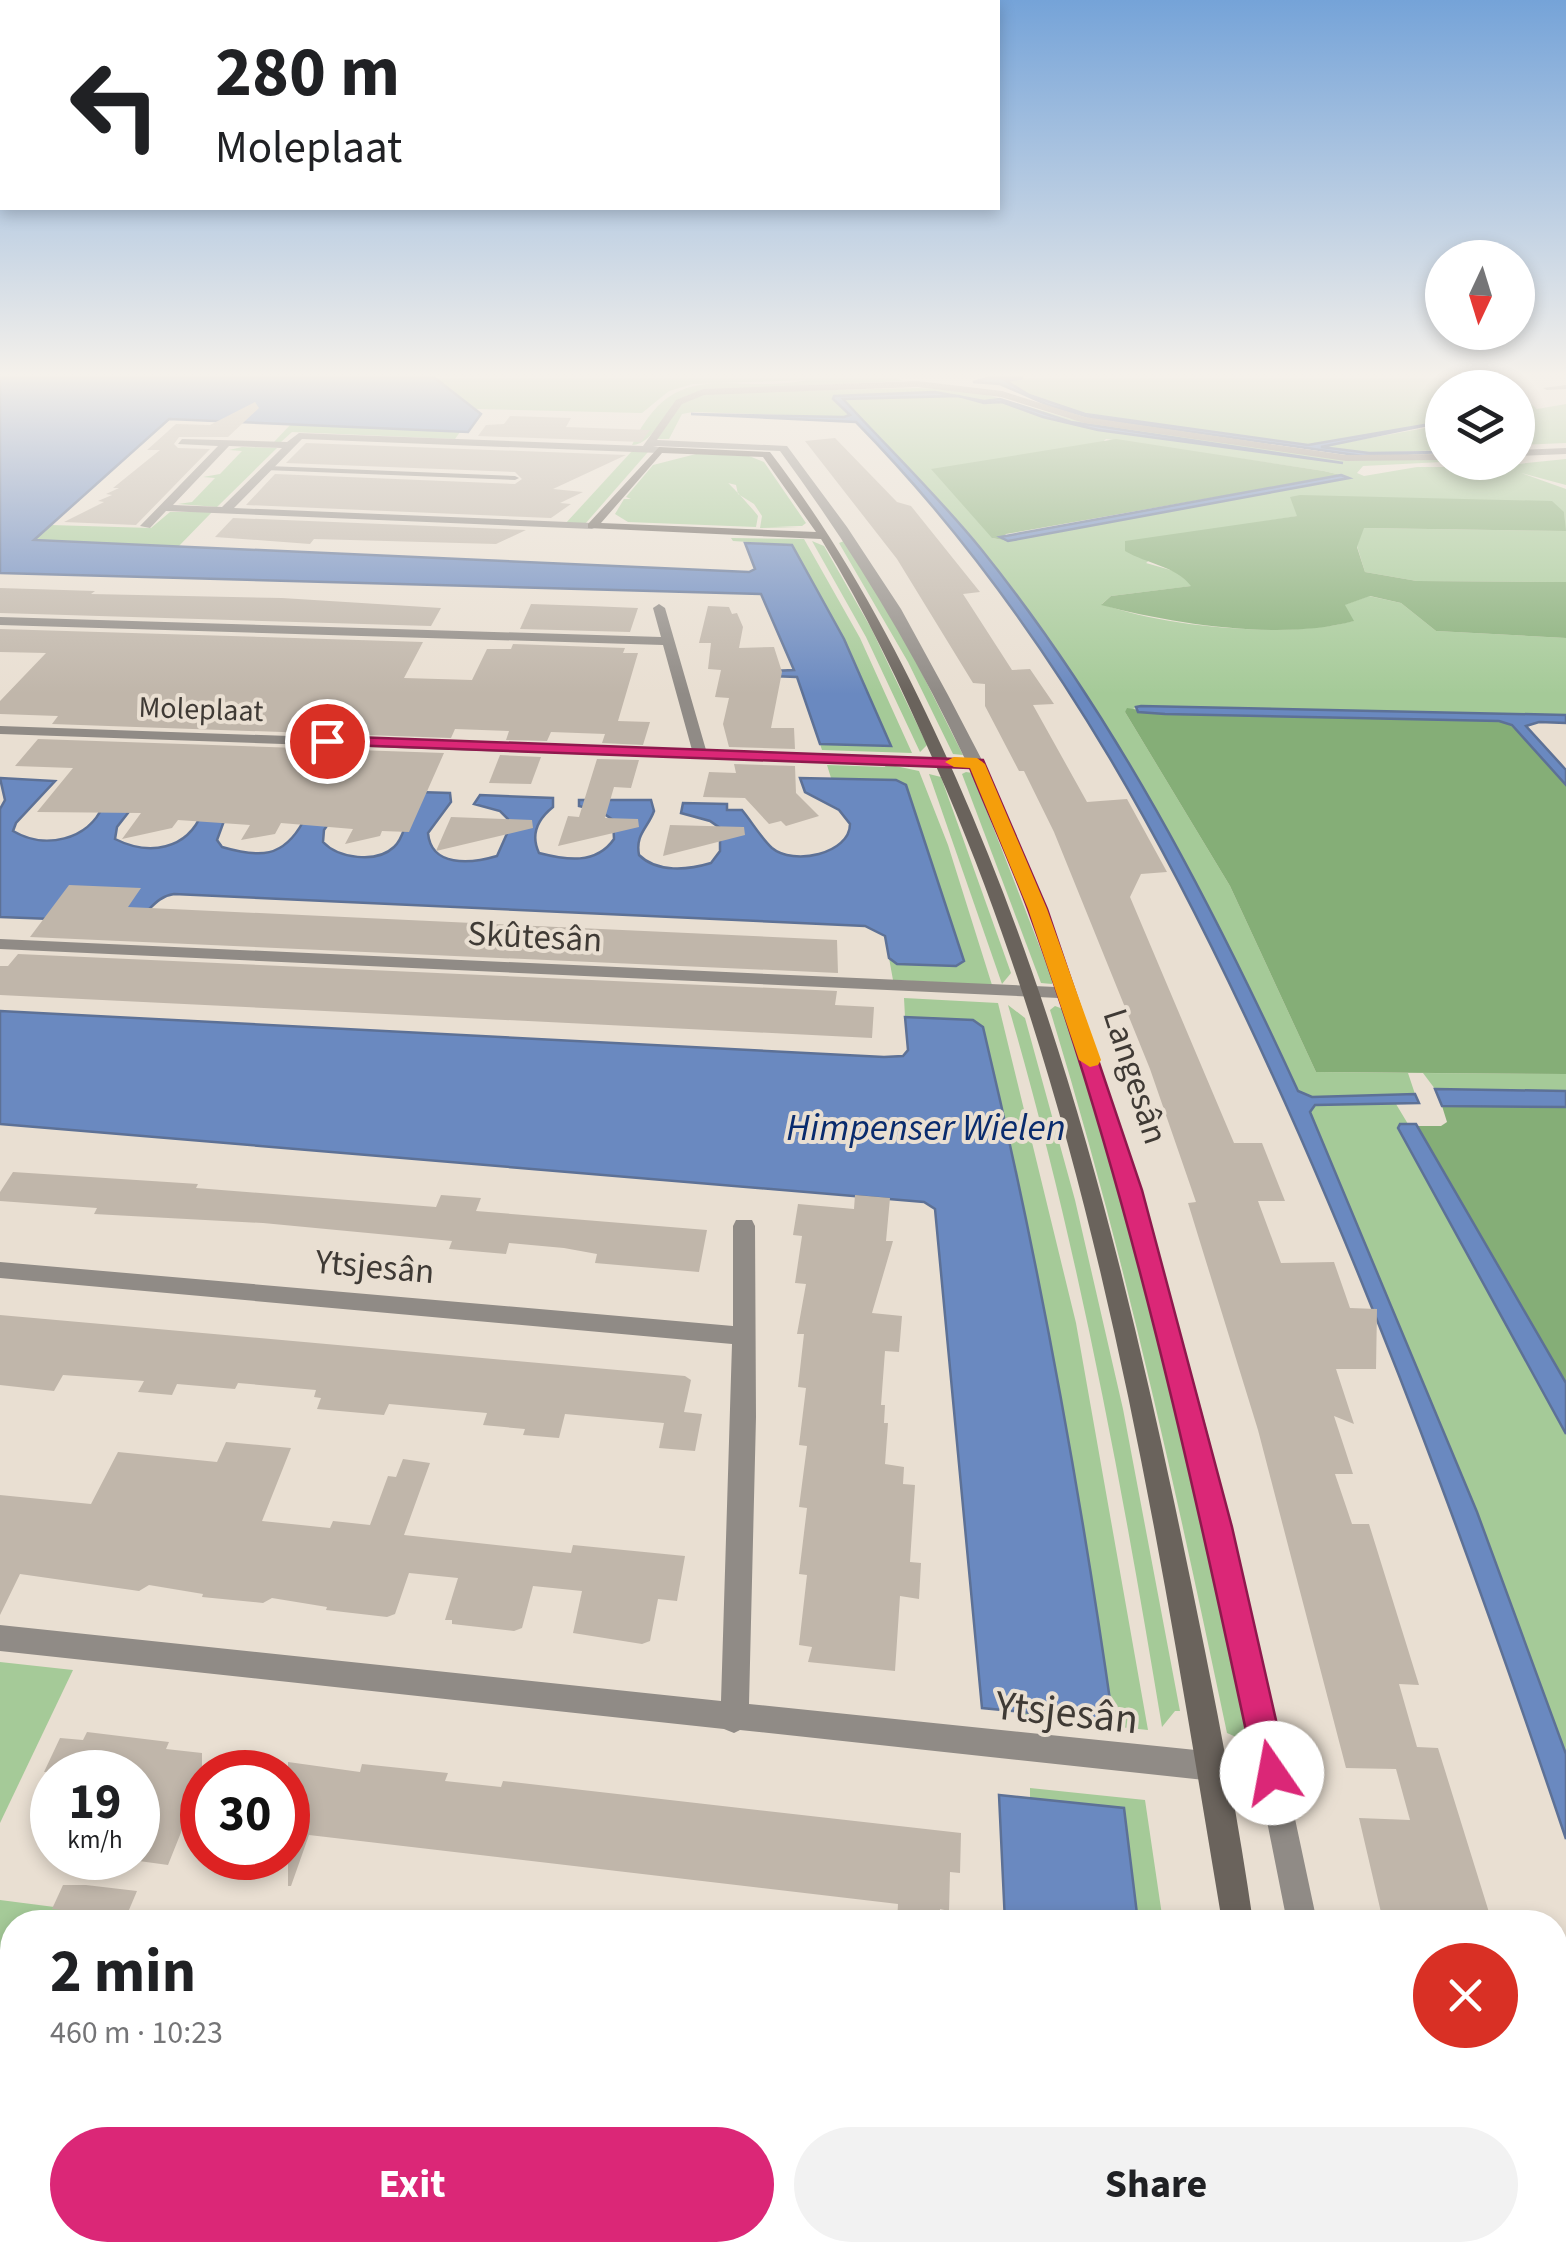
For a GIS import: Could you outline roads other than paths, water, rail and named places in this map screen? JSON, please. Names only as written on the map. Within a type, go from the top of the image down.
[{"type":"street","points":[[146,526],[188,484]]},
{"type":"street","points":[[226,510],[252,484]]},
{"type":"street","points":[[592,526],[624,484]]},
{"type":"street","points":[[787,484],[825,536],[880,628],[945,762],[988,867],[1030,992],[1086,1183],[1123,1333],[1236,1910]]},
{"type":"street","name":"Langesân","points":[[809,484],[850,537],[919,649],[977,764],[1067,993],[1162,1304],[1225,1559],[1300,1910]]},
{"type":"street","points":[[164,508],[850,537]]},
{"type":"street","points":[[659,608],[700,754]]},
{"type":"street","points":[[0,620],[668,640]]},
{"type":"street","name":"Moleplaat","points":[[0,730],[977,764]]},
{"type":"street","name":"Skûtesân","points":[[0,944],[1067,993]]},
{"type":"street","points":[[734,1719],[744,1226]]},
{"type":"street","name":"Ytsjesân","points":[[0,1270],[744,1336]]},
{"type":"street","name":"Ytsjesân","points":[[0,1638],[734,1719],[1272,1773]]},
{"type":"water","points":[[0,484],[97,484],[34,540],[749,572],[755,569],[745,543],[792,545],[844,639],[891,746],[820,744],[797,677],[771,676],[772,671],[794,670],[761,594],[0,573]]},
{"type":"water","points":[[912,484],[924,484],[981,549],[1074,676],[1116,742],[1194,879],[1298,1091],[1312,1097],[1415,1094],[1419,1103],[1315,1105],[1310,1112],[1477,1512],[1566,1754],[1566,1839],[1505,1661],[1372,1308],[1299,1134],[1210,942],[1109,757],[1054,668]]},
{"type":"water","points":[[1294,484],[1319,484],[1008,541],[1000,537]]},
{"type":"water","points":[[1136,707],[1566,715],[1566,723],[1539,722],[1526,726],[1566,770],[1566,785],[1512,725],[1499,721],[1165,714],[1138,712]]},
{"type":"water","points":[[0,778],[55,781],[13,831],[38,840],[76,834],[96,818],[103,806],[135,804],[117,827],[115,839],[128,844],[154,848],[177,842],[187,835],[202,813],[224,821],[217,840],[222,847],[248,853],[269,852],[287,843],[303,822],[333,817],[324,830],[323,842],[338,852],[357,857],[386,852],[402,836],[406,824],[386,791],[450,793],[451,802],[428,833],[436,852],[464,861],[497,856],[509,829],[508,819],[500,811],[474,804],[480,795],[553,798],[553,807],[537,827],[536,846],[539,853],[570,859],[598,853],[614,839],[613,820],[600,811],[579,806],[579,800],[651,800],[654,811],[640,836],[639,855],[655,865],[673,868],[711,863],[720,851],[720,828],[681,813],[683,803],[727,804],[727,810],[742,810],[772,848],[806,856],[831,850],[841,843],[850,824],[839,810],[805,792],[800,778],[896,780],[906,785],[964,961],[956,966],[897,964],[889,958],[885,936],[865,926],[174,894],[130,922],[0,917],[0,809],[5,800]]},
{"type":"water","name":"Himpenser Wielen","points":[[0,1011],[884,1057],[903,1056],[908,1050],[905,1017],[973,1020],[983,1027],[1040,1286],[1113,1721],[982,1708],[935,1209],[924,1202],[0,1124]]},
{"type":"water","points":[[1435,1089],[1566,1091],[1566,1107],[1442,1106]]},
{"type":"water","points":[[1400,1124],[1416,1124],[1566,1383],[1566,1434],[1398,1128]]},
{"type":"water","points":[[999,1795],[1124,1808],[1137,1910],[1004,1910]]}]
